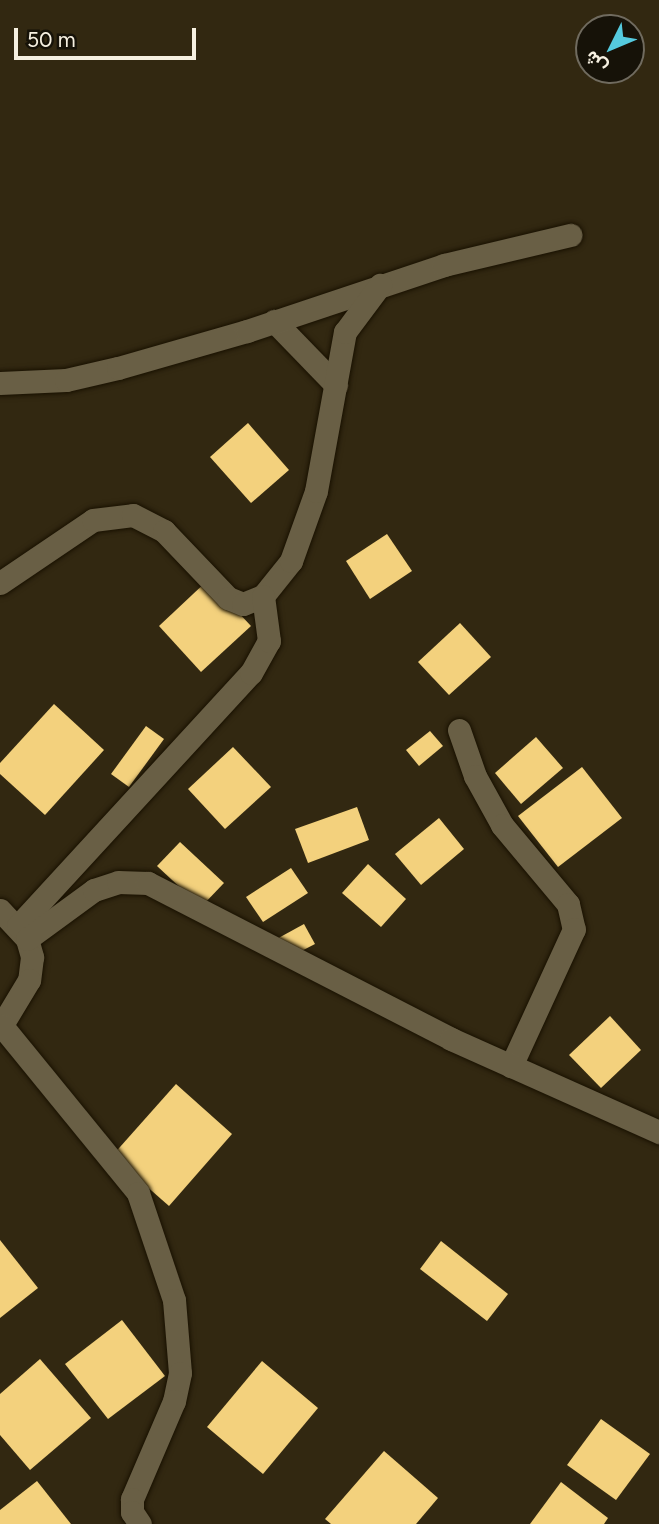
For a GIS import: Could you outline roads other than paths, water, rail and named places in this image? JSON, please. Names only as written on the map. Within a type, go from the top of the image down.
[{"type":"street","points":[[0,383],[66,380],[274,321],[380,285],[569,235]]},
{"type":"street","points":[[0,583],[93,520],[122,515],[149,521],[164,531],[228,598],[243,604],[263,596],[283,574],[299,542],[327,449],[345,332],[380,285]]},
{"type":"street","points":[[274,321],[336,385]]},
{"type":"street","points":[[23,933],[251,673],[268,641],[263,596]]},
{"type":"street","points":[[459,730],[475,776],[502,825],[568,904],[575,929],[511,1066]]},
{"type":"street","points":[[23,933],[94,890],[118,882],[148,883],[511,1066],[659,1132]]},
{"type":"street","points":[[0,910],[23,933],[32,957],[29,980],[1,1027],[138,1193],[174,1300],[180,1373],[174,1401],[132,1499],[132,1512],[139,1524]]}]
